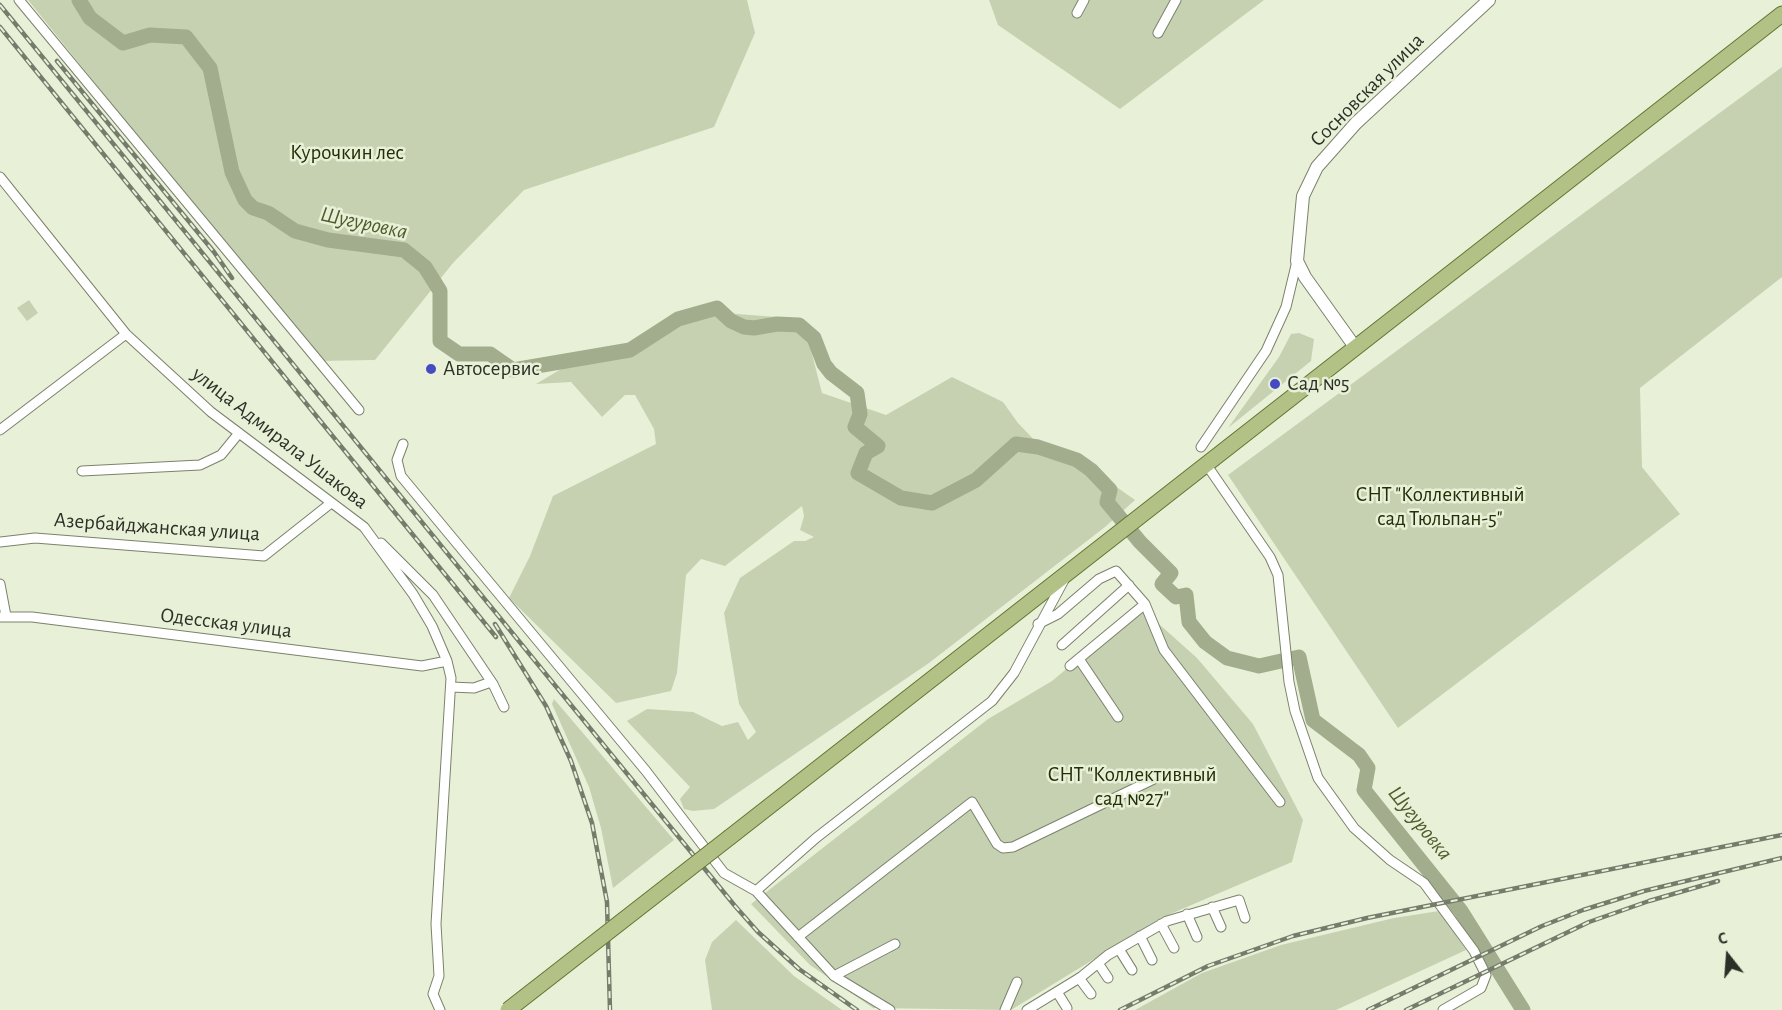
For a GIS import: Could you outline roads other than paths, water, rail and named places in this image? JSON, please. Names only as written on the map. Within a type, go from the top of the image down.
[{"type":"main road","points":[[508,1010],[1782,14]]},
{"type":"street","points":[[19,0],[359,410]]},
{"type":"street","points":[[1077,13],[1084,0]]},
{"type":"street","points":[[1158,33],[1176,0]]},
{"type":"street","name":"Сосновская улица","points":[[1297,261],[1303,196],[1317,167],[1356,123],[1489,0]]},
{"type":"street","name":"улица Адмирала Ушакова","points":[[0,177],[126,334],[211,412],[364,527],[413,594],[432,626],[447,661],[451,687],[436,924],[439,976],[433,994],[440,1010]]},
{"type":"street","points":[[1297,261],[1305,277],[1356,347]]},
{"type":"street","points":[[1201,447],[1266,351],[1286,307],[1297,261]]},
{"type":"street","points":[[0,430],[126,334]]},
{"type":"street","points":[[82,471],[200,465],[221,455],[239,433]]},
{"type":"street","points":[[404,444],[397,460],[401,476],[646,771],[724,873],[756,891],[834,976],[890,1010]]},
{"type":"street","points":[[1206,464],[1270,557],[1278,575],[1289,682],[1318,778],[1354,828],[1390,860],[1424,883],[1474,951],[1486,975],[1481,988],[1464,1006],[1443,1010]]},
{"type":"street","name":"Азербайджанская улица","points":[[0,542],[35,537],[264,556],[331,503]]},
{"type":"street","points":[[364,527],[432,595],[491,682],[504,707]]},
{"type":"street","points":[[1038,624],[1058,614],[1099,579],[1116,571],[1145,604],[1164,650],[1280,802]]},
{"type":"street","points":[[756,891],[816,838],[992,701],[1014,673],[1038,624],[1069,572]]},
{"type":"street","points":[[0,585],[3,616]]},
{"type":"street","points":[[1062,645],[1129,585]]},
{"type":"street","points":[[1070,666],[1145,604]]},
{"type":"street","name":"Одесская улица","points":[[3,616],[422,666],[447,661]]},
{"type":"street","points":[[1079,659],[1118,717]]},
{"type":"street","points":[[451,687],[474,688],[491,682]]},
{"type":"street","points":[[798,937],[972,802],[997,844],[1003,848],[1013,847],[1156,778]]},
{"type":"street","points":[[1034,1008],[1119,949],[1161,924],[1187,914],[1239,900],[1245,918]]},
{"type":"street","points":[[1212,907],[1221,927]]},
{"type":"street","points":[[1187,914],[1197,937]]},
{"type":"street","points":[[1161,924],[1174,948]]},
{"type":"street","points":[[1140,936],[1152,960]]},
{"type":"street","points":[[834,976],[895,944]]},
{"type":"street","points":[[1119,949],[1132,969]]},
{"type":"street","points":[[1098,963],[1108,978]]},
{"type":"street","points":[[1079,978],[1091,994]]},
{"type":"street","points":[[1005,1010],[1017,982]]},
{"type":"street","points":[[1057,992],[1067,1008]]},
{"type":"waterway","name":"Шугуровка","points":[[79,0],[90,18],[123,43],[150,35],[186,37],[210,68],[232,172],[245,200],[253,208],[268,213],[295,231],[328,240],[404,250],[425,267],[440,291],[440,341],[459,354],[490,354],[513,370],[630,350],[678,319],[717,308],[731,321],[744,327],[799,325],[814,338],[824,364],[831,373],[857,393],[860,414],[855,427],[878,446],[866,453],[858,473],[901,498],[932,503],[976,480],[1016,444],[1038,447],[1077,460],[1091,470],[1110,490],[1107,502],[1140,542],[1171,573],[1162,584],[1176,597],[1186,595],[1189,622],[1205,642],[1227,658],[1259,666],[1299,657],[1313,720],[1359,755],[1368,768],[1364,790],[1461,911],[1523,1010]]},
{"type":"railway","points":[[0,5],[735,906],[758,932],[799,969],[857,1010]]},
{"type":"railway","points":[[0,27],[496,637]]},
{"type":"railway","points":[[57,61],[214,252],[232,278]]},
{"type":"railway","points":[[495,624],[546,706],[571,761],[592,823],[607,902],[610,1010]]},
{"type":"railway","points":[[1120,1010],[1208,966],[1293,936],[1367,918],[1782,835]]},
{"type":"railway","points":[[1368,1010],[1542,926],[1583,910],[1644,891],[1782,858]]},
{"type":"railway","points":[[1406,1010],[1589,922],[1649,901],[1718,881]]},
{"type":"place","name":"Автосервис","points":[[431,369]]},
{"type":"place","name":"Сад №5","points":[[1275,384]]},
{"type":"park label","name":"Курочкин лес","points":[[347,153]]},
{"type":"park label","name":"СНТ \"Коллективный сад Тюльпан-5\"","points":[[1440,507]]},
{"type":"park label","name":"СНТ \"Коллективный сад №27\"","points":[[1132,787]]}]
